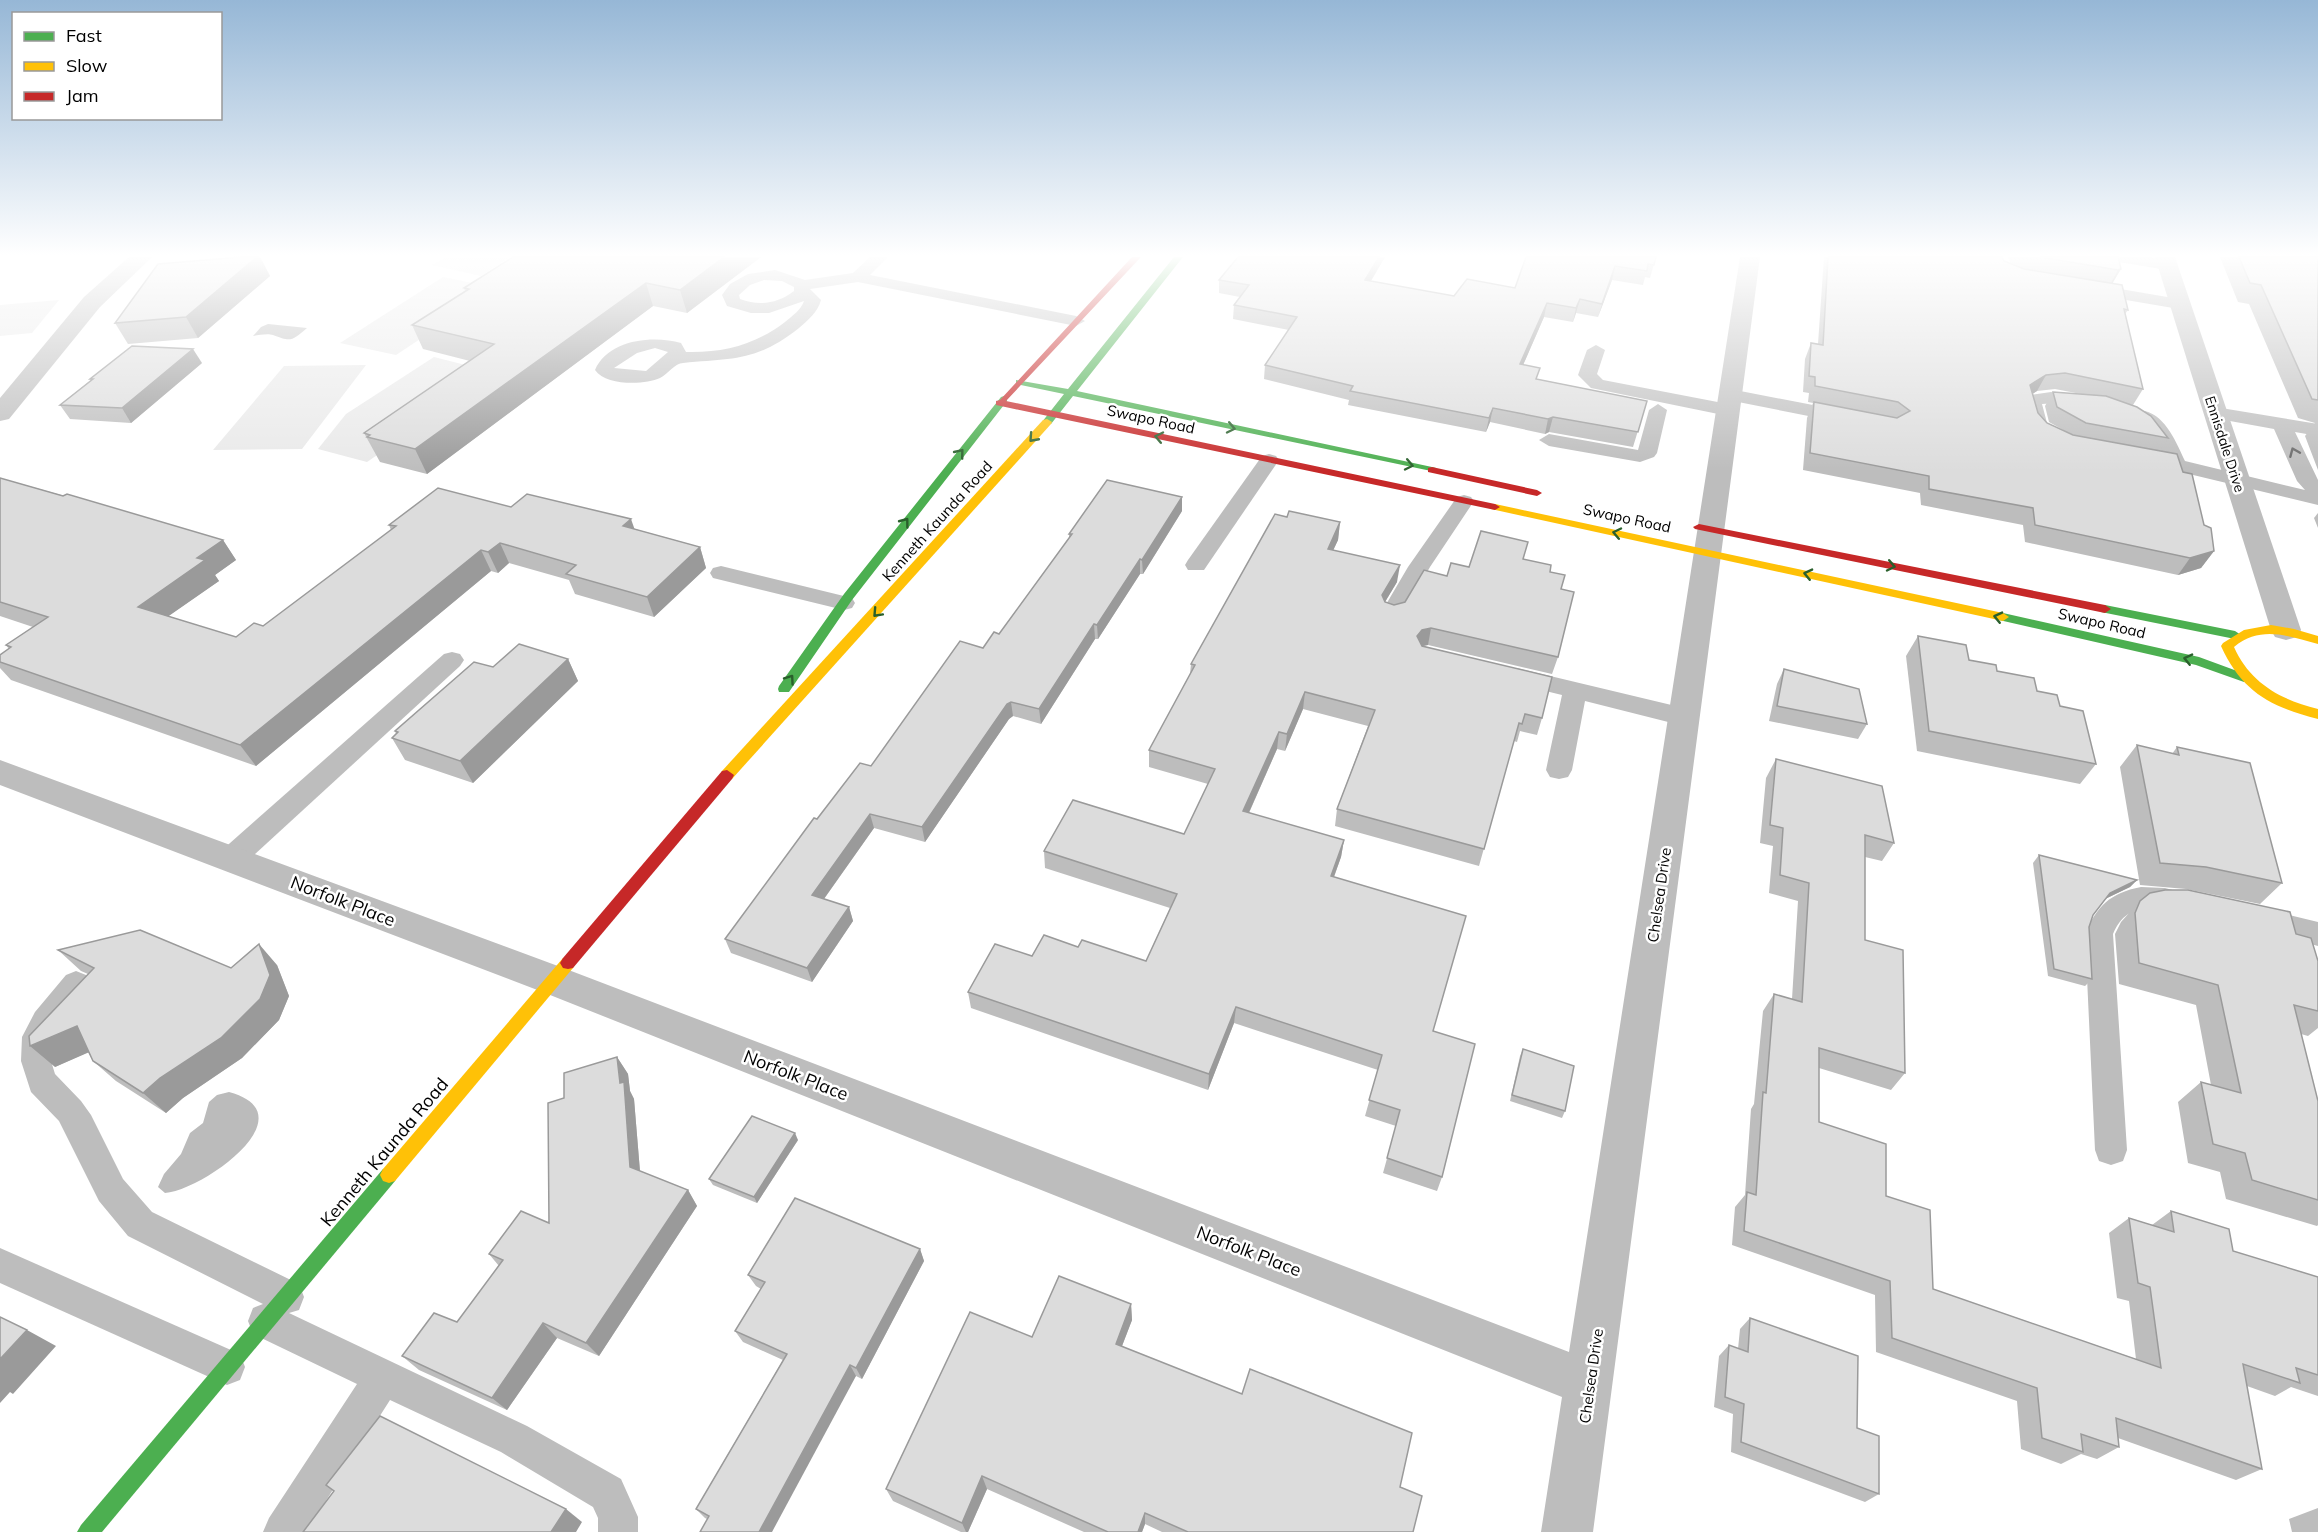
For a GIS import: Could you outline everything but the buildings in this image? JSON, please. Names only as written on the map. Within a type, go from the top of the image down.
[{"type":"main road","name":"Kenneth Kaunda Road","points":[[708,796],[844,603],[1000,403],[1069,328]]},
{"type":"main road","name":"Kenneth Kaunda Road","points":[[88,1532],[708,796],[883,606],[1071,395],[1123,328]]},
{"type":"main road","name":"Swapo Road","points":[[1019,382],[1071,395],[1547,495]]},
{"type":"main road","name":"Swapo Road","points":[[1000,403],[1464,501],[1702,535],[2235,635]]},
{"type":"main road","name":"Swapo Road","points":[[1702,535],[2199,661],[2244,678]]},
{"type":"main road","points":[[2317,718],[2263,693],[2244,678],[2231,661],[2227,646],[2235,635],[2248,630],[2286,630],[2318,640]]},
{"type":"street","points":[[0,414],[70,328]]},
{"type":"street","name":"Chelsea Drive","points":[[1567,1532],[1684,717],[1702,535],[1728,409],[1740,328]]},
{"type":"street","name":"Ennisdale Drive","points":[[2188,328],[2286,630]]},
{"type":"street","name":"Norfolk Place","points":[[0,772],[553,980],[1590,1384]]},
{"type":"lane","points":[[675,357],[718,357],[757,349],[783,328]]},
{"type":"lane","points":[[1596,350],[1587,375],[1597,384],[1728,409]]},
{"type":"lane","points":[[2058,441],[2038,425],[2032,402],[2037,399],[2055,398],[2099,406]]},
{"type":"lane","points":[[1625,404],[1658,410],[1728,409],[1867,421]]},
{"type":"lane","points":[[1550,440],[1640,456],[1647,453],[1658,410]]},
{"type":"lane","points":[[2132,412],[2156,425],[2176,464]]},
{"type":"lane","points":[[2215,412],[2318,430]]},
{"type":"lane","points":[[2282,424],[2307,481],[2318,490]]},
{"type":"lane","points":[[2129,456],[2176,464],[2318,499]]},
{"type":"lane","points":[[1196,566],[1269,460]]},
{"type":"lane","points":[[1392,613],[1419,567],[1464,501]]},
{"type":"lane","points":[[721,573],[844,603]]},
{"type":"lane","points":[[231,859],[452,660]]},
{"type":"lane","points":[[1495,671],[1684,717]]},
{"type":"lane","points":[[1559,770],[1575,690]]},
{"type":"lane","points":[[2111,1150],[2099,934],[2103,921],[2113,907],[2125,900],[2147,898],[2205,907]]},
{"type":"lane","points":[[2238,914],[2318,934]]},
{"type":"lane","points":[[76,984],[46,1021],[38,1037],[36,1061],[42,1082],[70,1111],[80,1126],[111,1190],[140,1224],[384,1376],[514,1439],[607,1492],[618,1517],[618,1532]]},
{"type":"lane","points":[[0,1265],[227,1367]]},
{"type":"lane","points":[[283,1532],[384,1376]]},
{"type":"shaded area","points":[[0,328],[36,328],[32,333],[0,336]]},
{"type":"shaded area","points":[[260,328],[306,328],[291,339],[268,334],[253,336]]},
{"type":"shaded area","points":[[363,328],[436,328],[396,355],[340,343]]},
{"type":"shaded area","points":[[434,357],[497,373],[367,462],[318,449],[346,414]]},
{"type":"shaded area","points":[[366,365],[302,449],[213,450],[284,366]]},
{"type":"shaded area","points":[[229,1092],[251,1103],[259,1117],[254,1133],[242,1150],[223,1166],[182,1189],[165,1193],[158,1187],[164,1174],[181,1154],[190,1133],[203,1123],[209,1102],[217,1095]]},
{"type":"traffic: fast","points":[[1047,422],[1122,328]]},
{"type":"traffic: fast","points":[[1019,382],[1432,470]]},
{"type":"traffic: fast","points":[[784,689],[848,597],[1004,399]]},
{"type":"traffic: fast","points":[[2105,609],[2235,635]]},
{"type":"traffic: fast","points":[[2003,617],[2199,661],[2244,678]]},
{"type":"traffic: fast","points":[[88,1532],[389,1175]]},
{"type":"traffic: slow","points":[[727,775],[1047,422]]},
{"type":"traffic: slow","points":[[1495,507],[2003,617]]},
{"type":"traffic: slow","points":[[2318,640],[2271,629],[2248,633],[2227,646],[2242,673],[2263,692],[2289,705],[2318,714]]},
{"type":"traffic: slow","points":[[389,1175],[568,963]]},
{"type":"traffic: jam","points":[[1004,399],[1070,328]]},
{"type":"traffic: jam","points":[[1000,403],[1495,507]]},
{"type":"traffic: jam","points":[[1432,470],[1537,493]]},
{"type":"traffic: jam","points":[[1699,527],[2105,609]]},
{"type":"traffic: jam","points":[[568,963],[727,775]]}]
